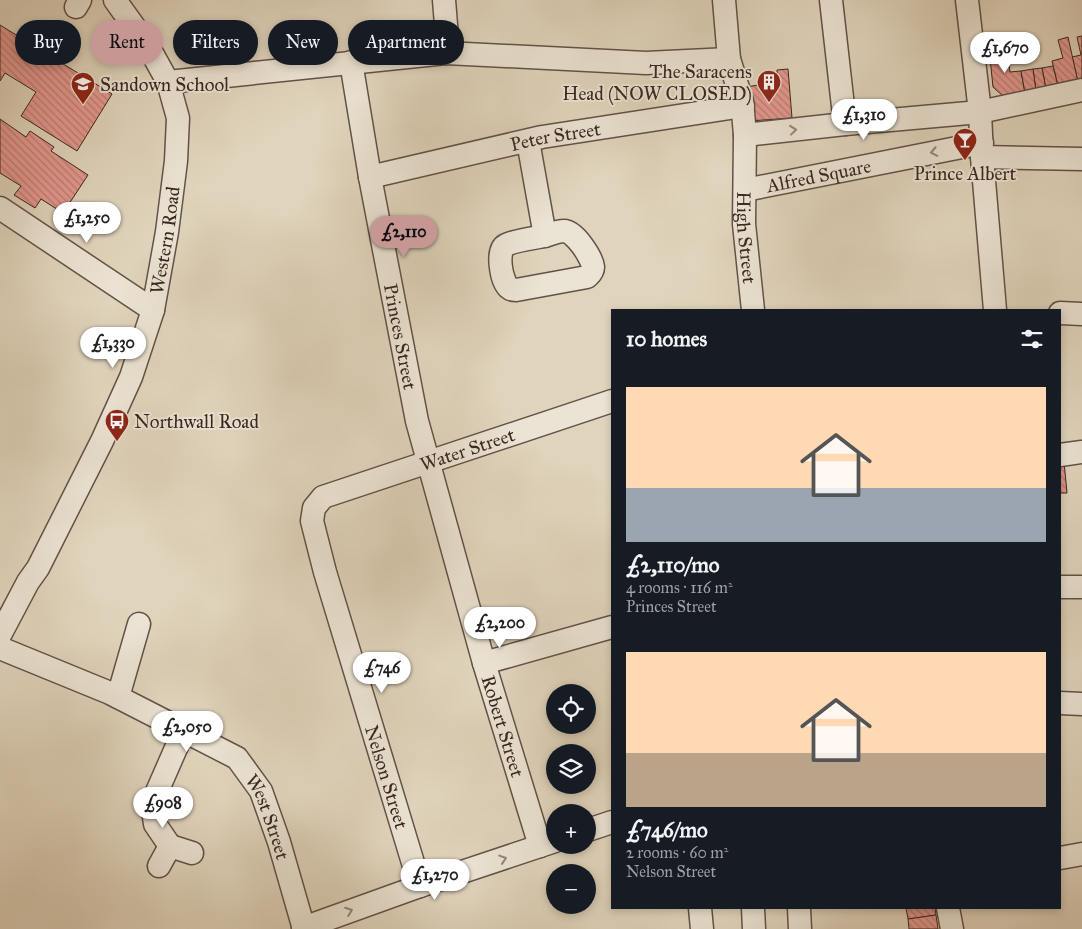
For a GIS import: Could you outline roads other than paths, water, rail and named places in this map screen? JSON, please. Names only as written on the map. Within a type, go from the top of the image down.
[{"type":"street","name":"Western Road","points":[[0,635],[38,568],[102,441],[130,377],[153,310],[167,232],[176,161],[178,118],[168,82],[148,46],[115,0]]},
{"type":"street","points":[[444,0],[446,20]]},
{"type":"street","name":"High Street","points":[[724,0],[729,59],[743,106],[745,135],[744,224],[753,309]]},
{"type":"street","points":[[831,0],[845,124]]},
{"type":"street","points":[[967,0],[980,112],[995,309]]},
{"type":"street","points":[[464,54],[646,63],[729,59]]},
{"type":"street","points":[[168,82],[348,62]]},
{"type":"street","name":"Princes Street","points":[[351,65],[370,177],[417,421],[427,461]]},
{"type":"street","points":[[745,135],[980,112],[1082,90]]},
{"type":"street","name":"Peter Street","points":[[370,177],[542,136],[743,106]]},
{"type":"street","points":[[528,140],[545,236]]},
{"type":"street","name":"Alfred Square","points":[[745,190],[982,150],[1082,159]]},
{"type":"street","points":[[0,208],[153,310]]},
{"type":"street","points":[[1061,313],[1082,314]]},
{"type":"street","name":"Water Street","points":[[323,497],[611,400]]},
{"type":"street","points":[[1061,455],[1082,452]]},
{"type":"street","name":"Robert Street","points":[[427,461],[484,663],[546,841]]},
{"type":"street","name":"Nelson Street","points":[[323,497],[314,508],[312,521],[420,886]]},
{"type":"street","points":[[1061,587],[1082,587]]},
{"type":"street","points":[[118,697],[139,624]]},
{"type":"street","points":[[484,663],[611,627]]},
{"type":"street","name":"West Street","points":[[0,648],[118,697],[237,758],[261,791],[279,842],[304,928]]},
{"type":"street","points":[[1061,703],[1082,704]]},
{"type":"street","points":[[184,730],[152,803],[155,824],[170,846],[192,853]]},
{"type":"street","points":[[596,827],[611,822]]},
{"type":"street","points":[[304,928],[420,886],[546,844]]},
{"type":"street","points":[[160,866],[170,846]]},
{"type":"street","points":[[1061,858],[1082,854]]},
{"type":"street","points":[[753,909],[754,929]]},
{"type":"street","points":[[799,909],[800,929]]},
{"type":"street","points":[[948,909],[952,929]]},
{"type":"place","name":"The Saracens Head (NOW CLOSED)","points":[[769,103]]},
{"type":"place","name":"Sandown School","points":[[83,105]]},
{"type":"place","name":"Prince Albert","points":[[965,161]]},
{"type":"place","name":"Northwall Road","points":[[117,442]]}]
